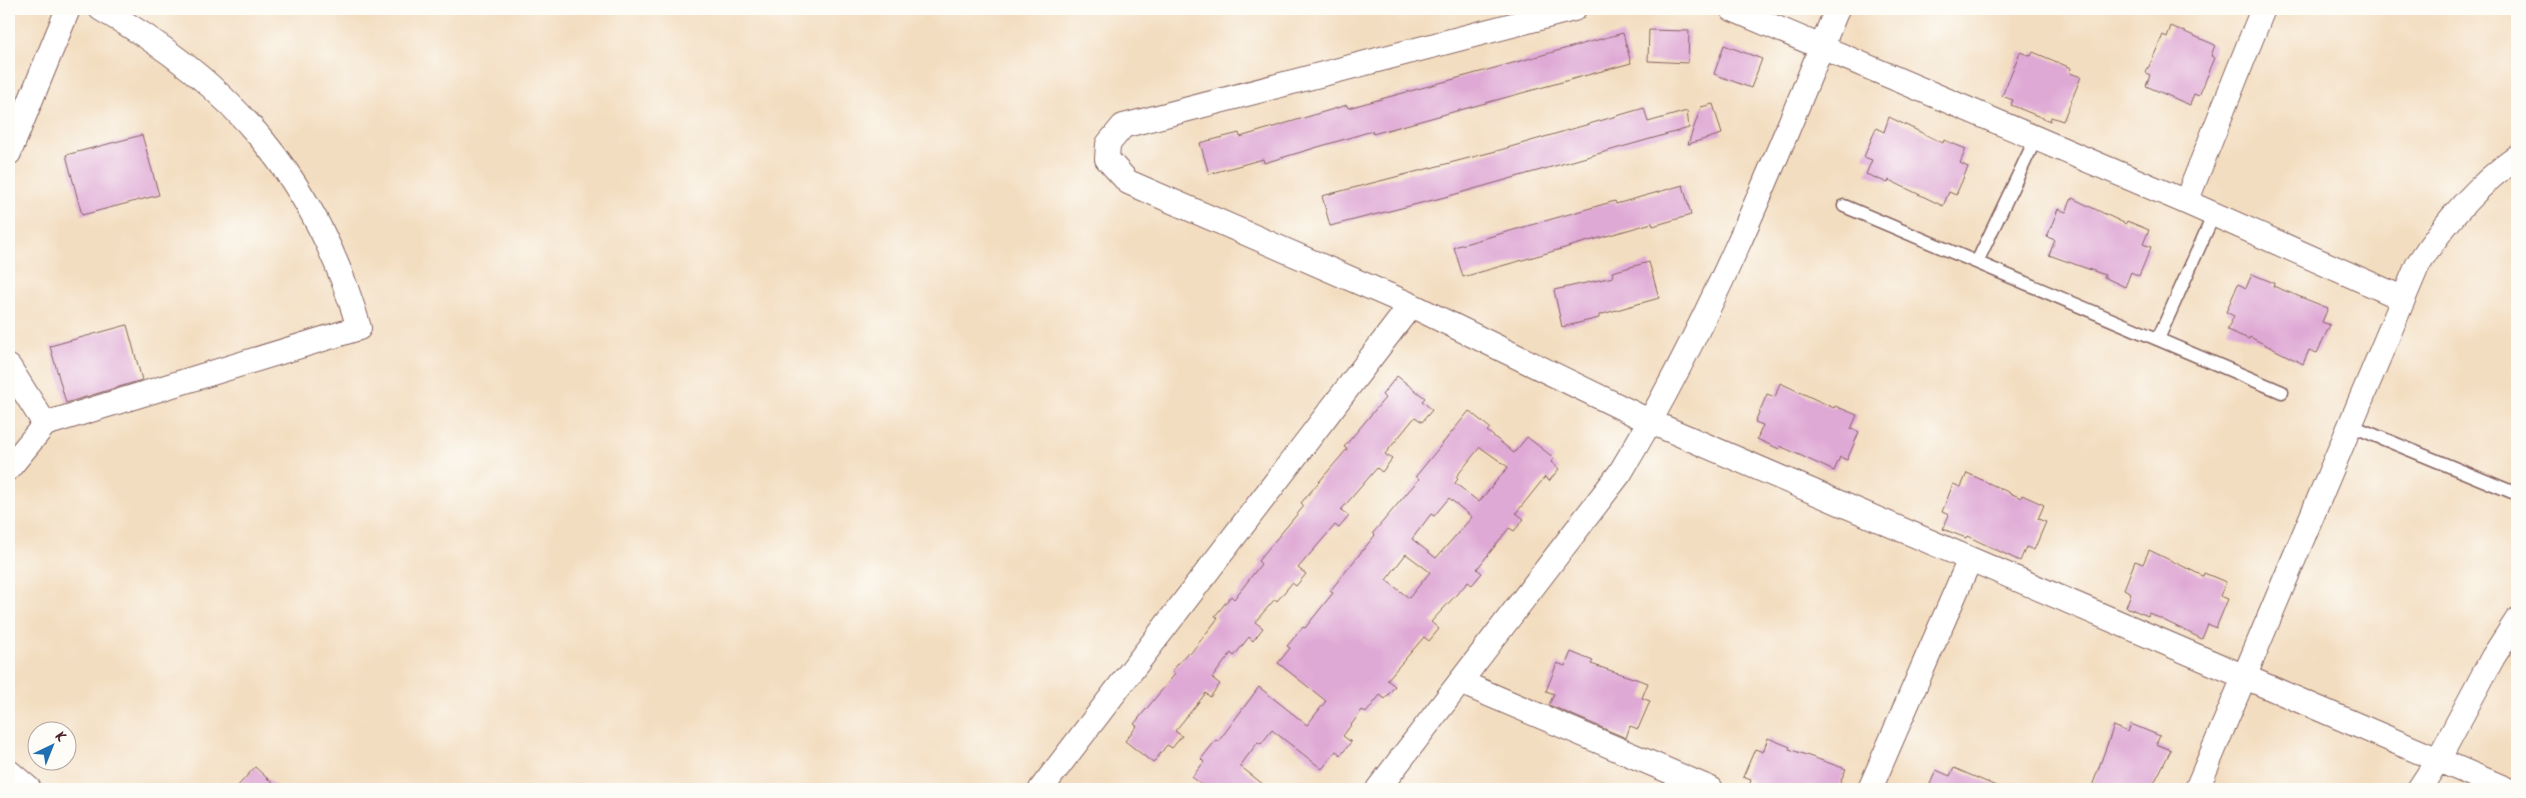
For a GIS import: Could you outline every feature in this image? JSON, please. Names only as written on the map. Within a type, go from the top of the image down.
[{"type":"street","points":[[9,153],[68,9]]},
{"type":"street","points":[[9,468],[45,424],[359,328],[341,272],[317,219],[301,192],[264,141],[220,94],[177,58],[101,9]]},
{"type":"street","points":[[1574,9],[1123,126],[1108,144],[1107,159],[1128,182],[1411,306],[1651,422],[2506,789]]},
{"type":"street","points":[[1732,9],[2214,214],[2402,298]]},
{"type":"street","points":[[1378,789],[1620,473],[1651,422],[1702,324],[1837,9]]},
{"type":"street","points":[[2186,202],[2263,9]]},
{"type":"street","points":[[2196,789],[2418,264],[2455,212],[2474,192],[2517,157]]},
{"type":"street","points":[[1041,789],[1411,306]]},
{"type":"street","points":[[9,368],[45,424]]},
{"type":"street","points":[[1870,789],[1970,559]]},
{"type":"street","points":[[2419,789],[2438,760],[2493,657],[2517,620]]},
{"type":"street","points":[[1460,682],[1711,789]]},
{"type":"street","points":[[9,772],[29,789]]},
{"type":"lane","points":[[1977,262],[2036,138]]},
{"type":"lane","points":[[1844,206],[2282,392]]},
{"type":"lane","points":[[2158,339],[2214,214]]},
{"type":"lane","points":[[2350,425],[2517,494]]},
{"type":"building","points":[[2171,26],[2215,45],[2211,56],[2215,58],[2199,96],[2194,94],[2190,105],[2146,86],[2150,75],[2146,73],[2163,35],[2167,37]]},
{"type":"building","points":[[1649,30],[1689,31],[1688,63],[1648,61]]},
{"type":"building","points":[[1623,33],[1631,63],[1373,134],[1372,131],[1264,163],[1263,159],[1209,174],[1200,143],[1239,133],[1240,137],[1347,105],[1348,108]]},
{"type":"building","points":[[1724,45],[1762,59],[1751,88],[1714,74]]},
{"type":"building","points":[[2020,52],[2031,56],[2033,52],[2071,68],[2070,73],[2081,77],[2063,121],[2051,117],[2050,121],[2011,105],[2013,100],[2002,96]]},
{"type":"building","points":[[1713,104],[1722,134],[1688,144],[1701,107]]},
{"type":"building","points":[[1644,108],[1648,122],[1687,111],[1689,128],[1449,196],[1330,226],[1322,196],[1500,150]]},
{"type":"building","points":[[1889,117],[1943,143],[1944,140],[1966,149],[1960,163],[1968,167],[1956,195],[1949,192],[1943,206],[1889,180],[1888,183],[1866,174],[1872,160],[1864,157],[1876,128],[1884,132]]},
{"type":"building","points":[[142,135],[159,195],[82,215],[66,155]]},
{"type":"building","points":[[1683,185],[1691,215],[1653,226],[1652,223],[1463,277],[1454,247],[1615,201],[1616,204]]},
{"type":"building","points":[[2072,198],[2126,224],[2127,221],[2149,230],[2143,244],[2151,247],[2139,276],[2131,272],[2125,287],[2104,277],[2105,275],[2049,255],[2055,240],[2047,237],[2058,209],[2066,212]]},
{"type":"building","points":[[1649,262],[1659,298],[1599,315],[1599,318],[1562,327],[1554,290],[1613,277],[1612,272]]},
{"type":"building","points":[[2252,274],[2274,283],[2273,286],[2328,308],[2322,322],[2330,325],[2317,353],[2309,350],[2303,364],[2250,337],[2249,339],[2227,330],[2234,316],[2226,312],[2238,284],[2246,288]]},
{"type":"building","points":[[127,325],[142,380],[66,403],[50,346]]},
{"type":"building","points":[[1397,376],[1425,398],[1422,401],[1432,410],[1422,422],[1415,417],[1385,454],[1392,459],[1382,472],[1377,468],[1341,510],[1349,516],[1339,528],[1335,525],[1298,568],[1306,574],[1296,586],[1292,583],[1277,601],[1275,599],[1255,622],[1263,628],[1253,641],[1249,637],[1234,656],[1231,653],[1212,678],[1220,684],[1210,697],[1206,693],[1175,731],[1182,736],[1172,748],[1167,745],[1153,763],[1125,741],[1137,726],[1134,724],[1175,674],[1172,671],[1188,652],[1190,654],[1218,618],[1215,616],[1231,596],[1234,599],[1261,564],[1258,561],[1304,506],[1301,503],[1347,449],[1344,447],[1385,398],[1382,395]]},
{"type":"building","points":[[1780,383],[1834,408],[1835,406],[1857,415],[1851,429],[1859,432],[1847,460],[1840,457],[1834,471],[1780,446],[1779,449],[1757,439],[1763,425],[1755,422],[1767,394],[1775,397]]},
{"type":"building","points":[[1469,411],[1490,428],[1487,431],[1514,453],[1527,437],[1554,458],[1551,462],[1559,469],[1549,481],[1545,477],[1516,513],[1524,519],[1514,531],[1509,528],[1477,569],[1482,573],[1472,585],[1468,582],[1431,622],[1439,629],[1429,641],[1424,637],[1387,680],[1395,686],[1385,699],[1380,695],[1366,713],[1362,710],[1343,736],[1351,742],[1341,755],[1336,751],[1322,769],[1272,730],[1261,744],[1258,742],[1240,766],[1269,789],[1207,789],[1192,777],[1204,762],[1201,759],[1216,740],[1218,742],[1259,687],[1307,725],[1326,701],[1278,663],[1290,648],[1287,646],[1303,627],[1305,628],[1333,593],[1330,591],[1375,535],[1373,533],[1419,479],[1416,476]],"holes":[[[1480,447],[1508,467],[1479,502],[1455,483],[1458,479],[1456,477]],[[1449,498],[1472,517],[1436,558],[1412,539],[1431,514],[1434,516]],[[1406,554],[1430,572],[1409,598],[1386,580]]]},
{"type":"building","points":[[1967,473],[2021,498],[2022,495],[2044,505],[2038,519],[2046,522],[2034,550],[2026,547],[2020,561],[1967,536],[1966,538],[1943,529],[1949,515],[1942,512],[1953,484],[1961,487]]},
{"type":"building","points":[[2149,550],[2203,576],[2204,573],[2226,582],[2220,596],[2228,599],[2216,628],[2208,624],[2202,639],[2149,613],[2148,616],[2126,607],[2131,593],[2124,589],[2135,561],[2143,564]]},
{"type":"building","points":[[1571,652],[1593,661],[1591,664],[1648,683],[1642,698],[1650,701],[1638,729],[1630,726],[1626,738],[1549,705],[1554,694],[1546,691],[1557,663],[1565,666]]},
{"type":"building","points":[[2131,724],[2160,736],[2156,744],[2171,750],[2151,789],[2091,789],[2114,726],[2128,732]]},
{"type":"building","points":[[1768,738],[1790,747],[1789,749],[1846,769],[1837,789],[1748,789],[1751,780],[1743,777],[1755,749],[1763,752]]},
{"type":"building","points":[[255,767],[279,789],[235,789]]},
{"type":"building","points":[[1954,768],[2003,789],[1928,789],[1936,770],[1950,776]]}]
